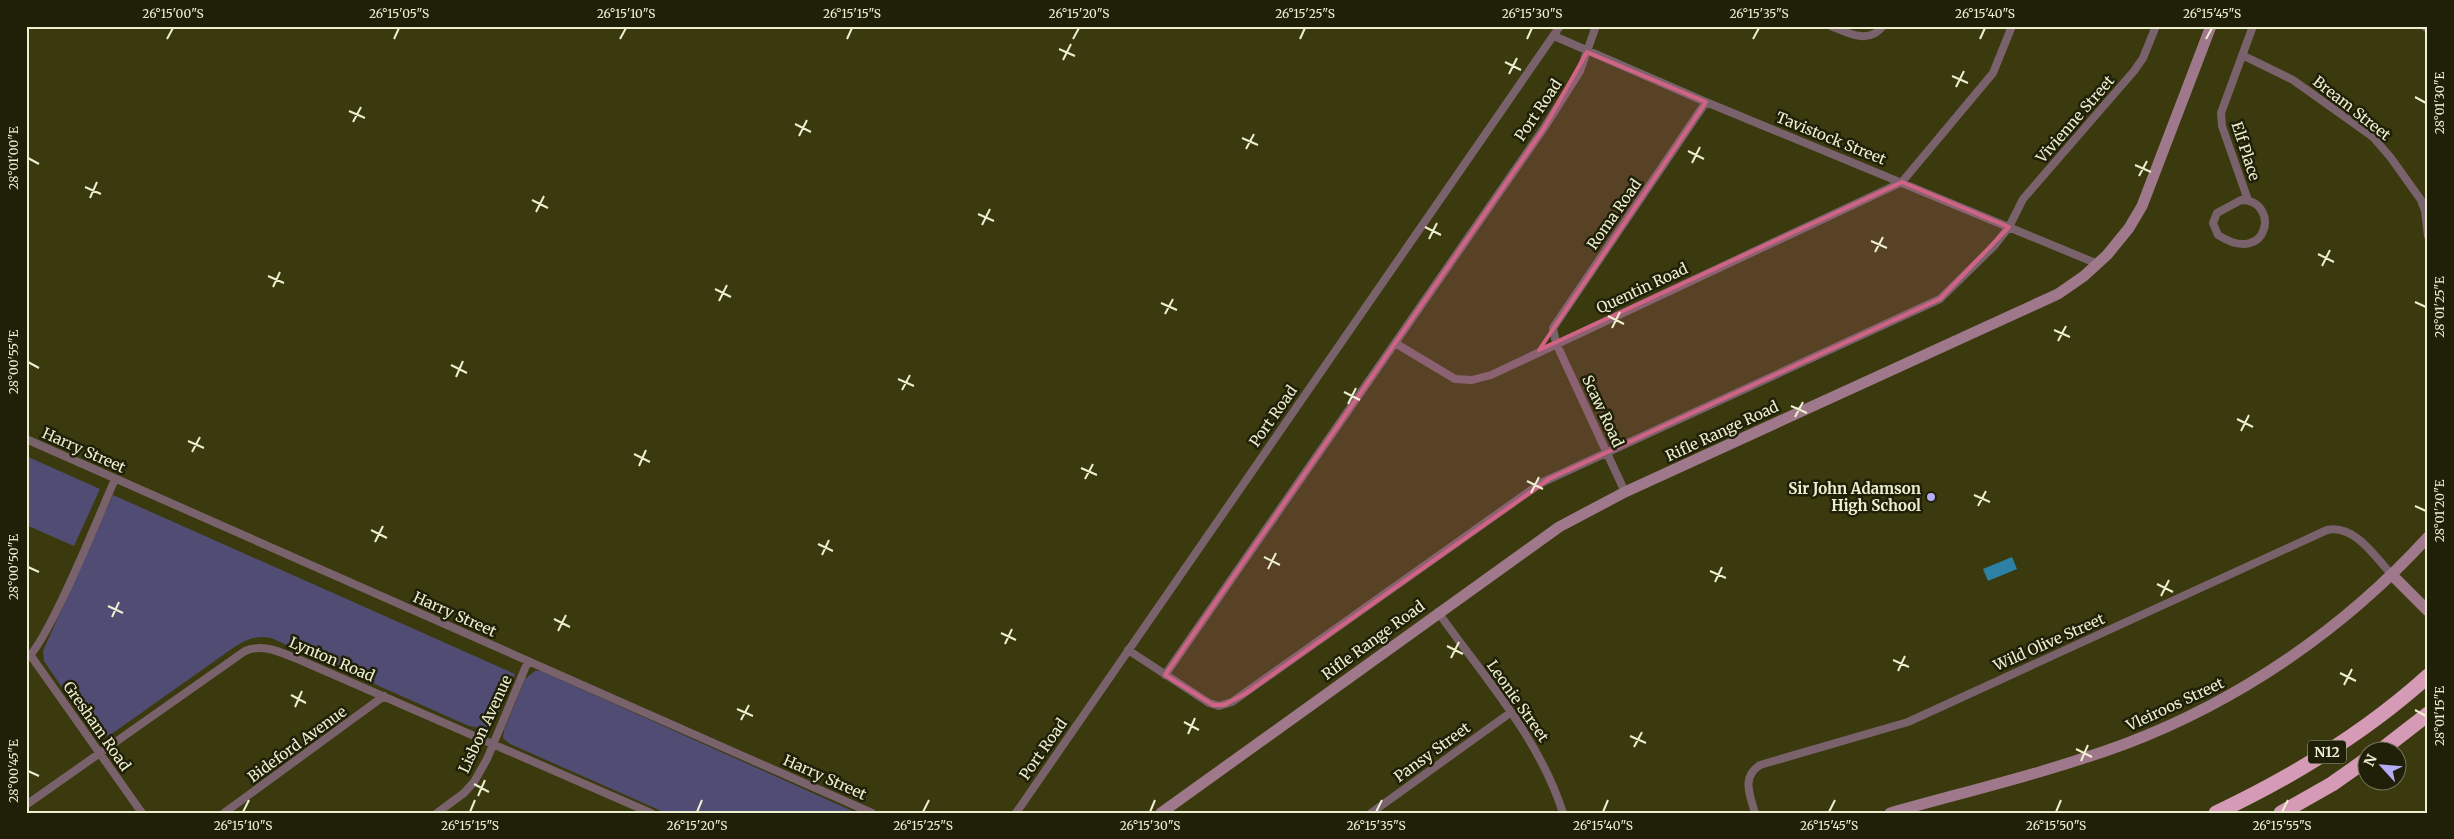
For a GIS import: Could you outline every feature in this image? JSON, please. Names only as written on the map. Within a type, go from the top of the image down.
[{"type":"highway","name":"N12","points":[[2216,813],[2314,761],[2376,718],[2428,676]]},
{"type":"highway","points":[[2392,742],[2428,714]]},
{"type":"highway","name":"N12","points":[[2281,813],[2332,784],[2356,767]]},
{"type":"main road","name":"Rifle Range Road","points":[[1161,813],[1546,535],[1584,512],[1884,372],[2031,307],[2071,286],[2098,264],[2117,244],[2142,206],[2211,26]]},
{"type":"main road","name":"Vleiroos Street","points":[[1890,813],[2077,760],[2126,744],[2176,723],[2248,685],[2329,630],[2392,575],[2428,537]]},
{"type":"main road","points":[[2392,575],[2428,611]]},
{"type":"street","name":"Port Road","points":[[1016,813],[1560,26]]},
{"type":"street","name":"Port Road","points":[[1165,675],[1544,128],[1573,83],[1596,26]]},
{"type":"street","points":[[1830,26],[1858,36],[1870,36],[1882,26]]},
{"type":"street","points":[[1902,182],[1993,72],[2012,26]]},
{"type":"street","name":"Vivienne Street","points":[[2009,227],[2023,200],[2139,65],[2156,26]]},
{"type":"street","name":"Elf Place","points":[[2248,200],[2233,203],[2217,212],[2213,223],[2218,235],[2240,244],[2255,241],[2262,236],[2265,219],[2259,206],[2248,200],[2221,120],[2222,106],[2253,26]]},
{"type":"street","points":[[2424,26],[2428,29]]},
{"type":"street","name":"Tavistock Street","points":[[1554,36],[1587,52],[1706,102],[2098,264]]},
{"type":"street","name":"Bream Street","points":[[2242,55],[2292,80],[2377,141],[2421,200],[2425,211],[2428,236]]},
{"type":"street","name":"Roma Road","points":[[1556,342],[1553,328],[1558,320],[1706,102]]},
{"type":"street","name":"Quentin Road","points":[[1395,343],[1455,379],[1466,380],[1491,375],[1556,342],[1902,182]]},
{"type":"street","name":"Rifle Range Road","points":[[1128,650],[1209,704],[1219,706],[1232,702],[1535,488],[1561,473],[1932,304],[1945,295],[1975,266],[2009,227]]},
{"type":"street","name":"Scaw Road","points":[[1556,342],[1625,492]]},
{"type":"street","name":"Harry Street","points":[[26,439],[872,813]]},
{"type":"street","points":[[28,658],[53,616],[115,479]]},
{"type":"street","name":"Wild Olive Street","points":[[1755,813],[1748,785],[1752,772],[1764,763],[1877,733],[1908,722],[2327,530],[2341,529],[2352,535],[2392,575]]},
{"type":"street","name":"Leonie Street","points":[[1438,612],[1510,713],[1546,768],[1563,813]]},
{"type":"street","name":"Lynton Road","points":[[26,805],[245,651],[253,648],[278,651],[494,743],[646,812]]},
{"type":"street","name":"Gresham Road","points":[[28,658],[100,753],[142,813]]},
{"type":"street","name":"Lisbon Avenue","points":[[436,813],[470,787],[494,743],[528,661]]},
{"type":"street","name":"Bideford Avenue","points":[[224,813],[384,696]]},
{"type":"street","name":"Pansy Street","points":[[1371,813],[1510,713]]},
{"type":"highlighted area","points":[[1587,52],[1706,102],[1539,350],[1902,182],[2009,227],[1940,299],[1549,479],[1245,694],[1224,705],[1213,705],[1165,675],[1544,128]]},
{"type":"shaded area","points":[[26,456],[100,489],[74,546],[26,525]]},
{"type":"shaded area","points":[[113,495],[515,674],[494,722],[490,728],[484,729],[469,726],[271,638],[260,637],[233,648],[110,735],[102,737],[94,734],[44,661],[43,651]]},
{"type":"shaded area","points":[[535,671],[541,671],[857,813],[666,813],[510,744],[503,738],[504,730],[525,679]]},
{"type":"water","points":[[2012,557],[2017,569],[1988,581],[1983,569]]},
{"type":"place","name":"Sir John Adamson High School","points":[[1931,497]]}]
